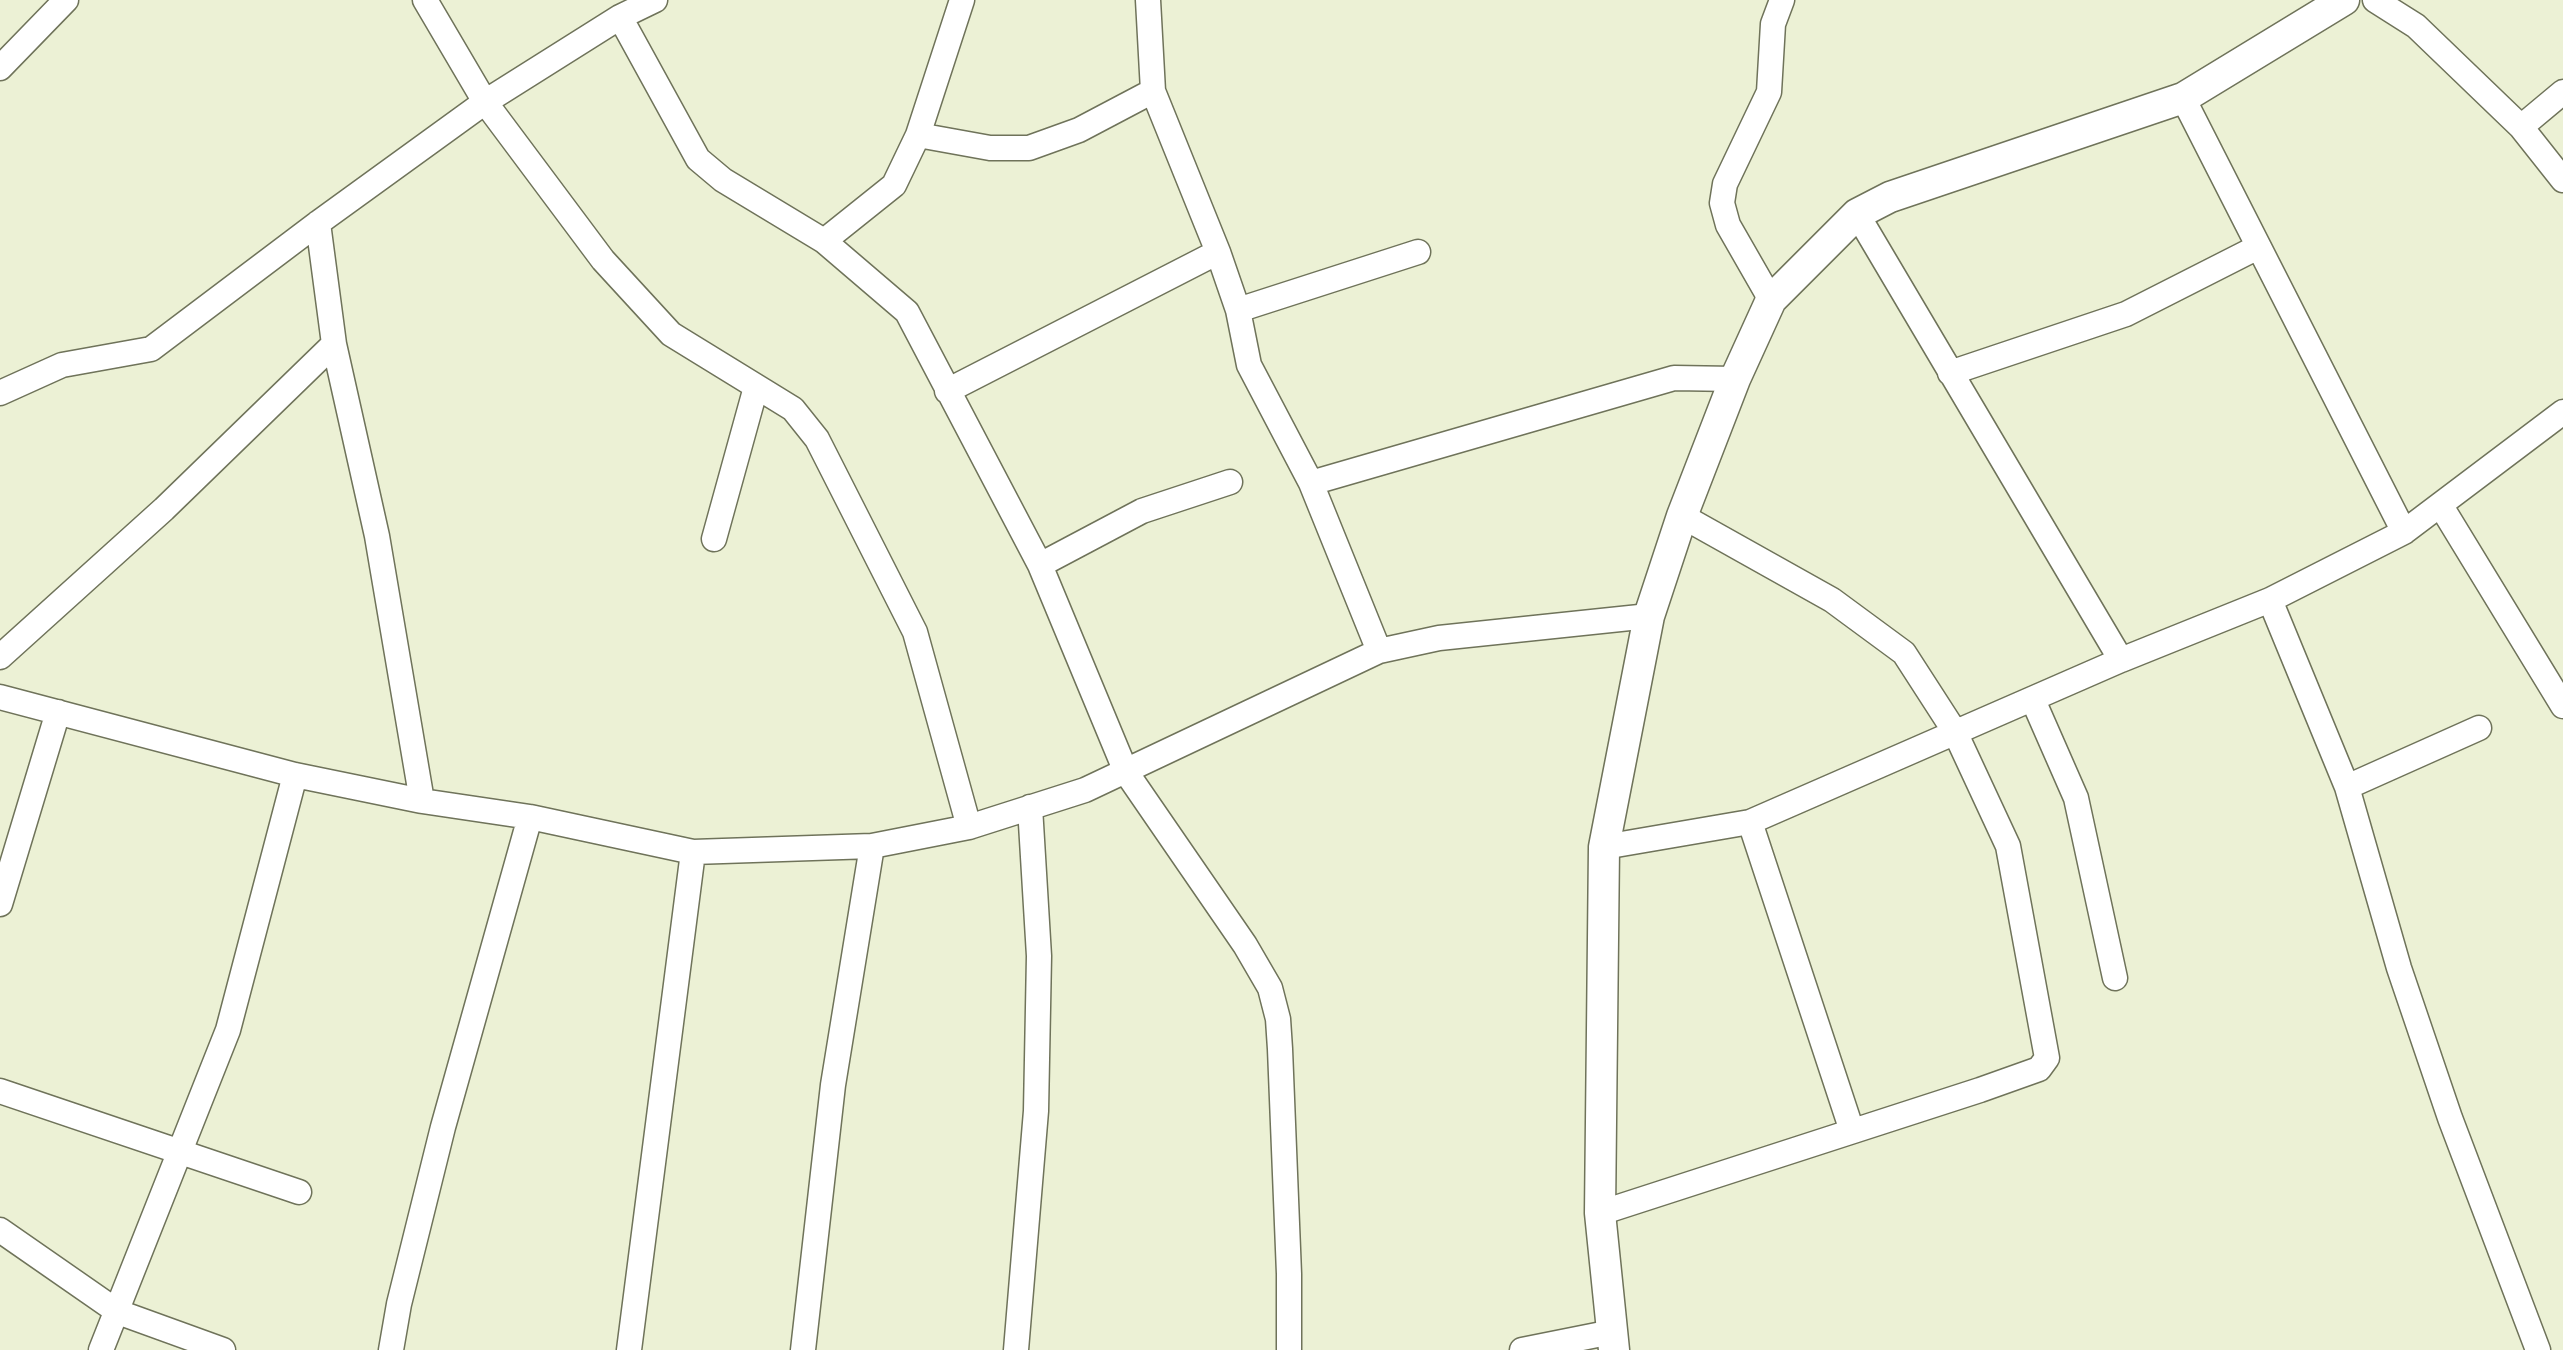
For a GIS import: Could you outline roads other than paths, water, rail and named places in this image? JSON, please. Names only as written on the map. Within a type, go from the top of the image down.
[{"type":"street","points":[[0,68],[66,0]]},
{"type":"street","points":[[425,0],[485,102],[603,260],[670,334],[793,410],[817,439],[915,632],[969,826]]},
{"type":"street","points":[[0,393],[62,365],[151,349],[318,223],[485,102],[620,17],[655,0]]},
{"type":"street","points":[[824,241],[894,185],[918,135],[962,0]]},
{"type":"street","points":[[1148,0],[1153,91],[1218,252],[1238,310],[1250,365],[1311,483],[1379,651]]},
{"type":"street","points":[[1771,300],[1728,225],[1722,203],[1725,184],[1769,92],[1773,24],[1782,0]]},
{"type":"street","points":[[1522,1350],[1613,1341],[1600,1213],[1604,847],[1649,616],[1682,516],[1735,379],[1771,300],[1857,214],[1890,198],[2183,98],[2344,0]]},
{"type":"street","points":[[2375,0],[2416,26],[2521,126],[2563,180]]},
{"type":"street","points":[[620,17],[698,159],[723,180],[824,241],[907,312],[1040,565],[1125,772],[1245,945],[1270,988],[1278,1019],[1280,1049],[1289,1274],[1289,1350]]},
{"type":"street","points":[[918,135],[990,148],[1029,148],[1079,129],[1153,91]]},
{"type":"street","points":[[2521,126],[2563,92]]},
{"type":"street","points":[[2183,98],[2404,532]]},
{"type":"street","points":[[1857,214],[2121,660]]},
{"type":"street","points":[[318,223],[334,344],[377,536],[422,801]]},
{"type":"street","points":[[1950,374],[2126,314],[2258,247]]},
{"type":"street","points":[[947,391],[1218,252]]},
{"type":"street","points":[[1238,310],[1418,252]]},
{"type":"street","points":[[0,657],[164,509],[334,344]]},
{"type":"street","points":[[1311,483],[1674,378],[1735,379]]},
{"type":"street","points":[[714,539],[756,387]]},
{"type":"street","points":[[1604,847],[1750,822],[2121,660],[2270,600],[2404,532],[2563,412]]},
{"type":"street","points":[[1040,565],[1142,511],[1230,482]]},
{"type":"street","points":[[2441,506],[2563,706]]},
{"type":"street","points":[[1600,1213],[2039,1069],[2047,1058],[2008,846],[1955,732],[1904,653],[1832,600],[1682,516]]},
{"type":"street","points":[[2270,600],[2347,787],[2399,968],[2446,1107],[2538,1350]]},
{"type":"street","points":[[0,697],[295,774],[422,801],[530,817],[693,852],[872,846],[969,826],[1085,790],[1379,651],[1439,638],[1649,616]]},
{"type":"street","points":[[2033,700],[2076,798],[2115,978]]},
{"type":"street","points":[[0,904],[58,712]]},
{"type":"street","points":[[2347,787],[2479,728]]},
{"type":"street","points":[[101,1350],[228,1030],[295,774]]},
{"type":"street","points":[[1016,1350],[1036,1111],[1040,956],[1030,807]]},
{"type":"street","points":[[391,1350],[399,1304],[440,1138],[530,817]]},
{"type":"street","points":[[1750,822],[1852,1131]]},
{"type":"street","points":[[803,1350],[833,1085],[872,846]]},
{"type":"street","points":[[629,1350],[693,852]]},
{"type":"street","points":[[0,1091],[299,1192]]},
{"type":"street","points":[[0,1230],[118,1312],[223,1350]]}]
